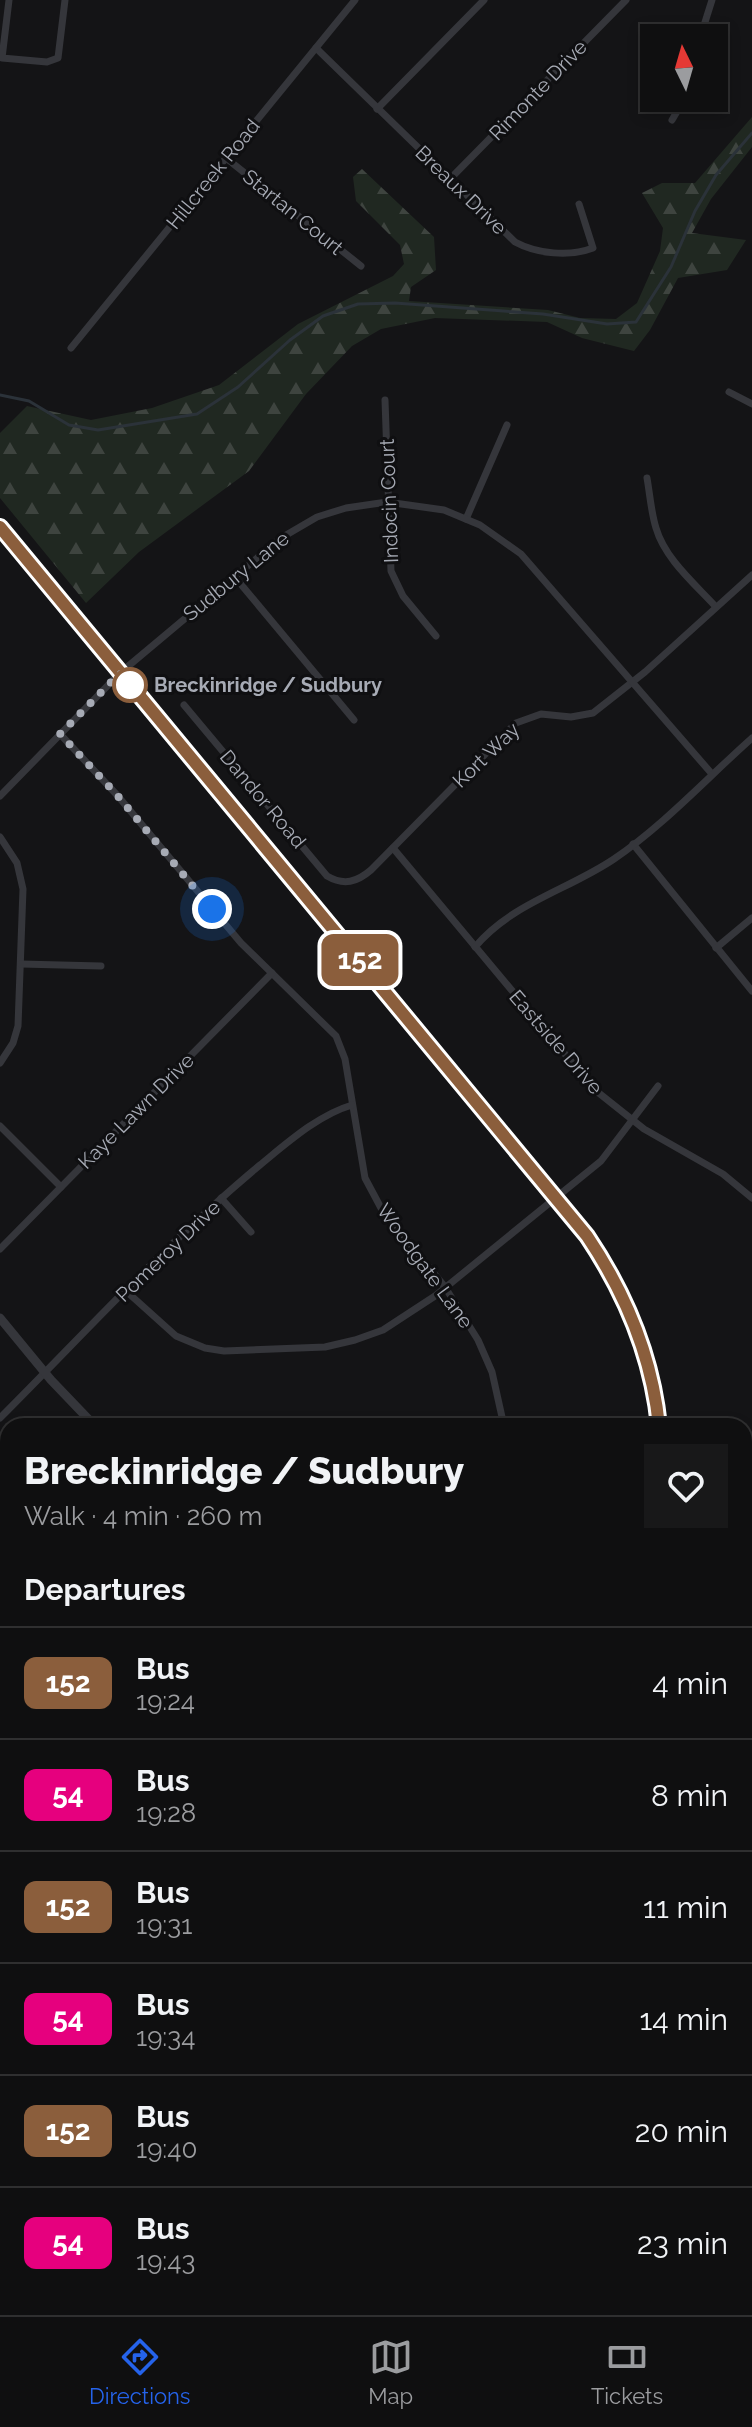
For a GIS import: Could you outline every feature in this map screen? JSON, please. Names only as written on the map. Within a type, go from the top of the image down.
[{"type":"main road","points":[[0,527],[587,1236],[624,1299],[644,1350],[657,1418]]},
{"type":"street","points":[[9,0],[2,58],[47,62],[58,58],[65,0]]},
{"type":"street","name":"Hillcreek Road","points":[[71,348],[355,0]]},
{"type":"street","points":[[377,109],[484,0]]},
{"type":"street","name":"Rimonte Drive","points":[[449,180],[626,0]]},
{"type":"street","points":[[704,24],[712,0]]},
{"type":"street","name":"Breaux Drive","points":[[316,48],[515,242],[536,250],[570,253],[593,248],[579,204]]},
{"type":"street","points":[[672,120],[677,112]]},
{"type":"street","name":"Startan Court","points":[[226,158],[361,266]]},
{"type":"street","points":[[729,392],[752,404]]},
{"type":"street","name":"Indocin Court","points":[[385,400],[387,502],[393,579],[436,636]]},
{"type":"street","points":[[466,519],[507,425]]},
{"type":"street","points":[[647,478],[660,538],[671,556],[716,607]]},
{"type":"street","name":"Sudbury Lane","points":[[0,796],[120,673],[281,538],[317,517],[346,508],[387,502],[444,510],[494,533],[521,554],[712,774]]},
{"type":"street","name":"Kort Way","points":[[348,882],[362,878],[520,721],[541,714],[588,716],[631,683],[752,575]]},
{"type":"street","points":[[234,576],[354,720]]},
{"type":"street","name":"Dandor Road","points":[[184,705],[327,876],[339,882],[348,882]]},
{"type":"street","name":"Woodgate Lane","points":[[60,734],[117,795],[241,943],[336,1036],[345,1059],[362,1166],[370,1189],[391,1221],[445,1287],[483,1351],[492,1372],[502,1418]]},
{"type":"street","points":[[475,947],[486,934],[526,906],[596,870],[633,844],[752,738]]},
{"type":"street","points":[[0,837],[17,863],[23,903],[18,1026],[13,1043],[0,1063]]},
{"type":"street","points":[[633,844],[752,991]]},
{"type":"street","name":"Eastside Drive","points":[[393,848],[595,1090],[632,1121],[723,1174],[752,1198]]},
{"type":"street","points":[[716,948],[752,918]]},
{"type":"street","points":[[21,964],[101,966]]},
{"type":"street","name":"Kaye Lawn Drive","points":[[0,1249],[272,973]]},
{"type":"street","points":[[126,1291],[176,1336],[205,1348],[237,1351],[325,1347],[383,1330],[406,1317],[445,1287],[601,1161],[658,1086]]},
{"type":"street","name":"Pomeroy Drive","points":[[0,1418],[221,1198],[276,1152],[334,1110],[352,1105]]},
{"type":"street","points":[[0,1126],[61,1187]]},
{"type":"street","points":[[221,1198],[251,1232]]},
{"type":"street","points":[[0,1318],[87,1418]]},
{"type":"green space","points":[[752,117],[752,147],[711,199],[692,233],[746,240],[727,270],[678,278],[650,330],[634,351],[582,338],[547,322],[435,318],[381,329],[352,346],[306,394],[249,471],[139,552],[86,603],[0,498],[0,433],[27,406],[91,420],[152,408],[219,385],[298,324],[393,276],[404,264],[400,245],[356,201],[353,177],[362,169],[434,237],[436,270],[411,287],[409,301],[548,310],[580,318],[616,319],[637,303],[660,251],[663,228],[642,193],[662,183],[695,183]]},
{"type":"waterway","points":[[0,395],[29,401],[69,425],[98,430],[197,414],[238,387],[290,340],[323,316],[358,304],[395,303],[543,314],[607,324],[636,322],[671,267],[695,211],[716,175],[752,133]]},
{"type":"bus line","name":"152","points":[[0,527],[587,1236],[615,1280],[634,1321],[651,1378],[658,1418]]},
{"type":"place","name":"Breckinridge / Sudbury","points":[[130,685]]},
{"type":"route","points":[[130,685],[120,673],[60,734],[117,795],[212,909]]}]
